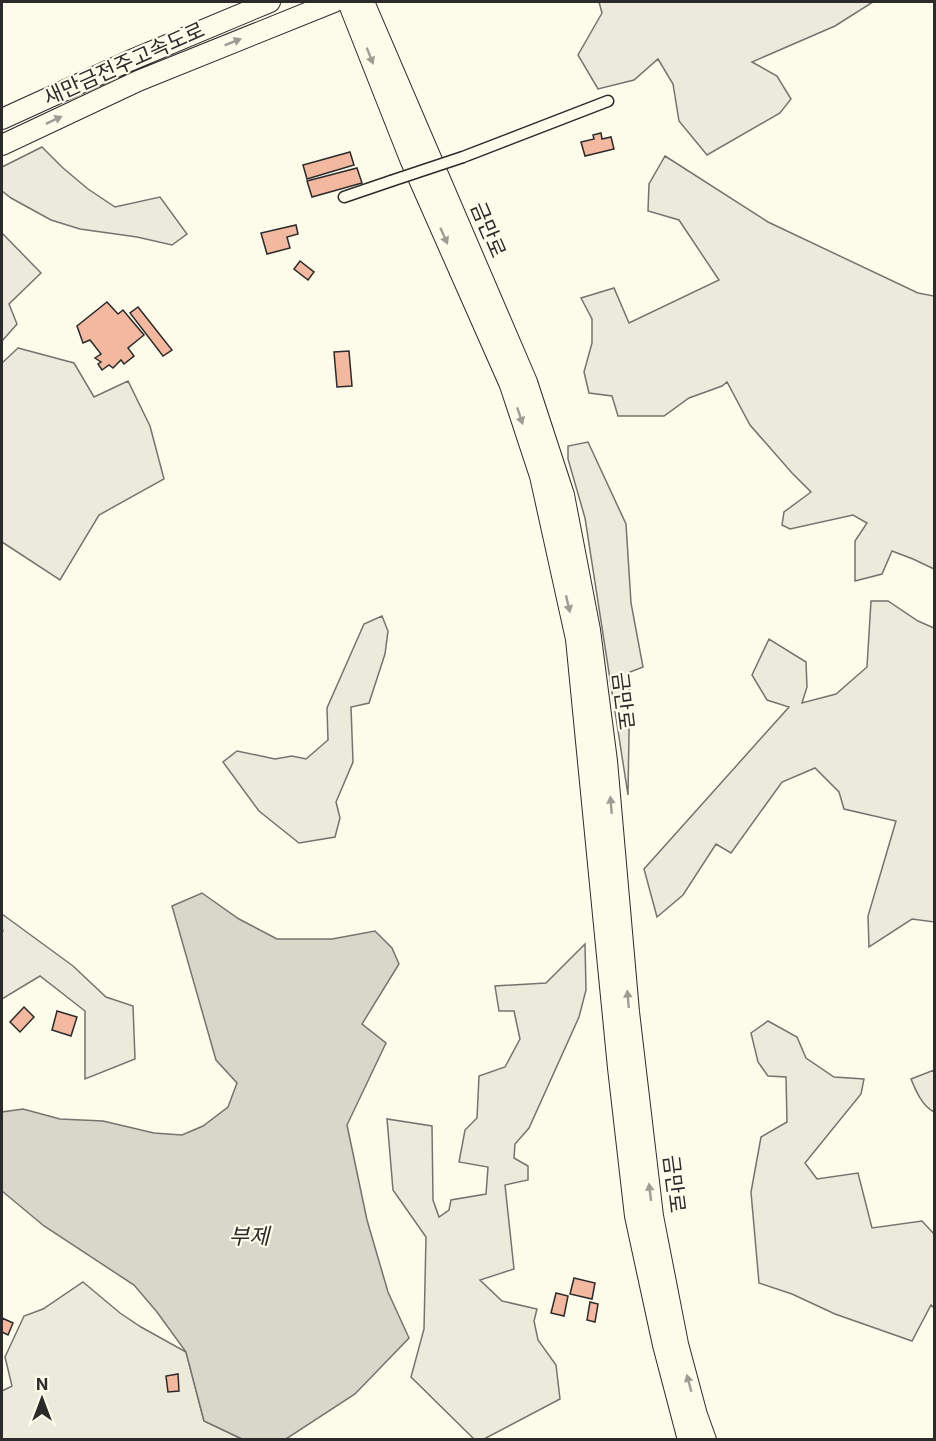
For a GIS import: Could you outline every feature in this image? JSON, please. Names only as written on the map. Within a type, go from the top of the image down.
[{"type":"highway","name":"새만금전주고속도로","points":[[2,119],[129,61],[270,2]]},
{"type":"highway","name":"새만금전주고속도로","points":[[2,146],[138,81],[334,2]]},
{"type":"highway","name":"금만로","points":[[348,2],[410,159],[510,385],[540,476],[576,639],[618,1068],[635,1216],[663,1345],[688,1440]]},
{"type":"highway","name":"금만로","points":[[364,2],[527,382],[564,495],[590,630],[607,760],[629,1012],[653,1216],[678,1344],[706,1440]]},
{"type":"street","points":[[344,196],[463,156],[608,101]]},
{"type":"shaded area","points":[[599,2],[873,2],[835,26],[752,62],[777,76],[791,99],[780,113],[707,155],[679,121],[673,84],[658,59],[634,80],[598,89],[578,55],[602,13]]},
{"type":"shaded area","points":[[42,147],[88,189],[115,207],[160,197],[187,234],[172,245],[137,237],[80,229],[51,220],[11,198],[2,191],[2,167]]},
{"type":"shaded area","points":[[665,156],[768,222],[918,293],[934,296],[934,569],[892,551],[882,574],[855,581],[855,541],[867,523],[853,515],[790,529],[782,525],[784,512],[811,492],[750,425],[727,382],[689,398],[664,416],[618,416],[612,396],[589,393],[584,372],[592,343],[592,319],[581,298],[614,288],[629,323],[719,280],[679,220],[648,211],[649,184]]},
{"type":"shaded area","points":[[2,233],[41,273],[9,304],[17,324],[2,341]]},
{"type":"shaded area","points":[[18,348],[74,363],[94,397],[128,381],[150,426],[164,479],[99,515],[60,580],[2,542],[2,363]]},
{"type":"shaded area","points":[[588,442],[626,524],[631,603],[643,667],[630,672],[628,795],[585,518],[568,459],[568,446]]},
{"type":"shaded area","points":[[871,601],[888,601],[918,621],[934,628],[934,922],[912,919],[869,947],[868,916],[896,821],[844,809],[839,792],[815,768],[782,782],[731,853],[716,844],[683,895],[657,917],[644,869],[789,707],[767,700],[752,675],[769,639],[806,662],[807,687],[802,703],[836,694],[867,667]]},
{"type":"shaded area","points":[[382,616],[388,631],[385,654],[369,703],[351,707],[353,762],[336,802],[340,818],[335,837],[299,843],[259,811],[223,762],[237,751],[275,759],[292,756],[306,759],[328,740],[327,708],[364,624]]},
{"type":"shaded area","points":[[2,914],[73,966],[106,997],[133,1006],[135,1059],[85,1079],[85,1011],[40,976],[2,999]]},
{"type":"shaded area","points":[[585,944],[586,990],[579,1017],[529,1128],[515,1144],[514,1158],[528,1166],[528,1180],[505,1185],[514,1269],[480,1280],[502,1301],[537,1309],[534,1321],[538,1340],[556,1365],[560,1399],[484,1439],[474,1439],[411,1377],[424,1329],[426,1237],[393,1190],[387,1119],[432,1126],[433,1200],[439,1217],[449,1210],[451,1200],[486,1194],[488,1167],[459,1162],[465,1130],[477,1118],[479,1076],[505,1067],[520,1039],[514,1011],[499,1011],[495,986],[546,983]]},
{"type":"shaded area","points":[[768,1021],[797,1037],[806,1058],[834,1077],[864,1079],[861,1094],[805,1163],[817,1179],[858,1173],[872,1228],[922,1221],[934,1234],[934,1308],[931,1305],[912,1341],[835,1314],[792,1294],[759,1283],[751,1192],[761,1137],[787,1122],[786,1077],[768,1076],[758,1062],[751,1033]]},
{"type":"shaded area","points":[[934,1070],[934,1112],[923,1102],[911,1079]]},
{"type":"shaded area","points":[[83,1282],[120,1313],[186,1352],[204,1421],[242,1439],[2,1440],[2,1391],[12,1386],[5,1357],[24,1316],[43,1309]]},
{"type":"water","name":"부제","points":[[202,893],[239,919],[277,939],[332,939],[375,931],[392,948],[399,964],[362,1024],[386,1043],[347,1125],[367,1220],[388,1292],[409,1338],[355,1394],[286,1439],[242,1439],[204,1421],[186,1352],[134,1285],[44,1226],[2,1191],[2,1112],[23,1109],[60,1119],[103,1121],[154,1133],[182,1135],[203,1126],[228,1107],[237,1083],[216,1060],[172,906]]},
{"type":"building","points":[[601,133],[602,139],[611,137],[614,149],[585,156],[581,142],[594,139],[593,135]]},
{"type":"building","points":[[350,152],[354,165],[307,179],[303,165]]},
{"type":"building","points":[[357,168],[362,183],[312,197],[307,181]]},
{"type":"building","points":[[296,225],[298,234],[287,237],[290,248],[267,254],[261,233]]},
{"type":"building","points":[[300,261],[314,272],[308,280],[294,269]]},
{"type":"building","points":[[107,302],[118,314],[123,310],[144,335],[128,348],[134,356],[124,364],[121,360],[113,368],[109,365],[102,370],[98,364],[101,362],[95,358],[101,354],[90,340],[83,343],[77,326]]},
{"type":"building","points":[[138,307],[172,350],[163,356],[130,313]]},
{"type":"building","points":[[349,351],[352,386],[337,387],[334,352]]},
{"type":"building","points":[[24,1007],[34,1017],[20,1032],[10,1022]]},
{"type":"building","points":[[57,1011],[77,1017],[71,1036],[52,1030]]},
{"type":"building","points":[[574,1278],[595,1283],[592,1299],[570,1294]]},
{"type":"building","points":[[556,1293],[568,1296],[564,1316],[551,1313]]},
{"type":"building","points":[[590,1302],[598,1304],[595,1322],[587,1320]]},
{"type":"building","points":[[2,1318],[13,1323],[8,1335],[2,1332]]},
{"type":"building","points":[[178,1374],[179,1391],[168,1392],[166,1376]]}]
